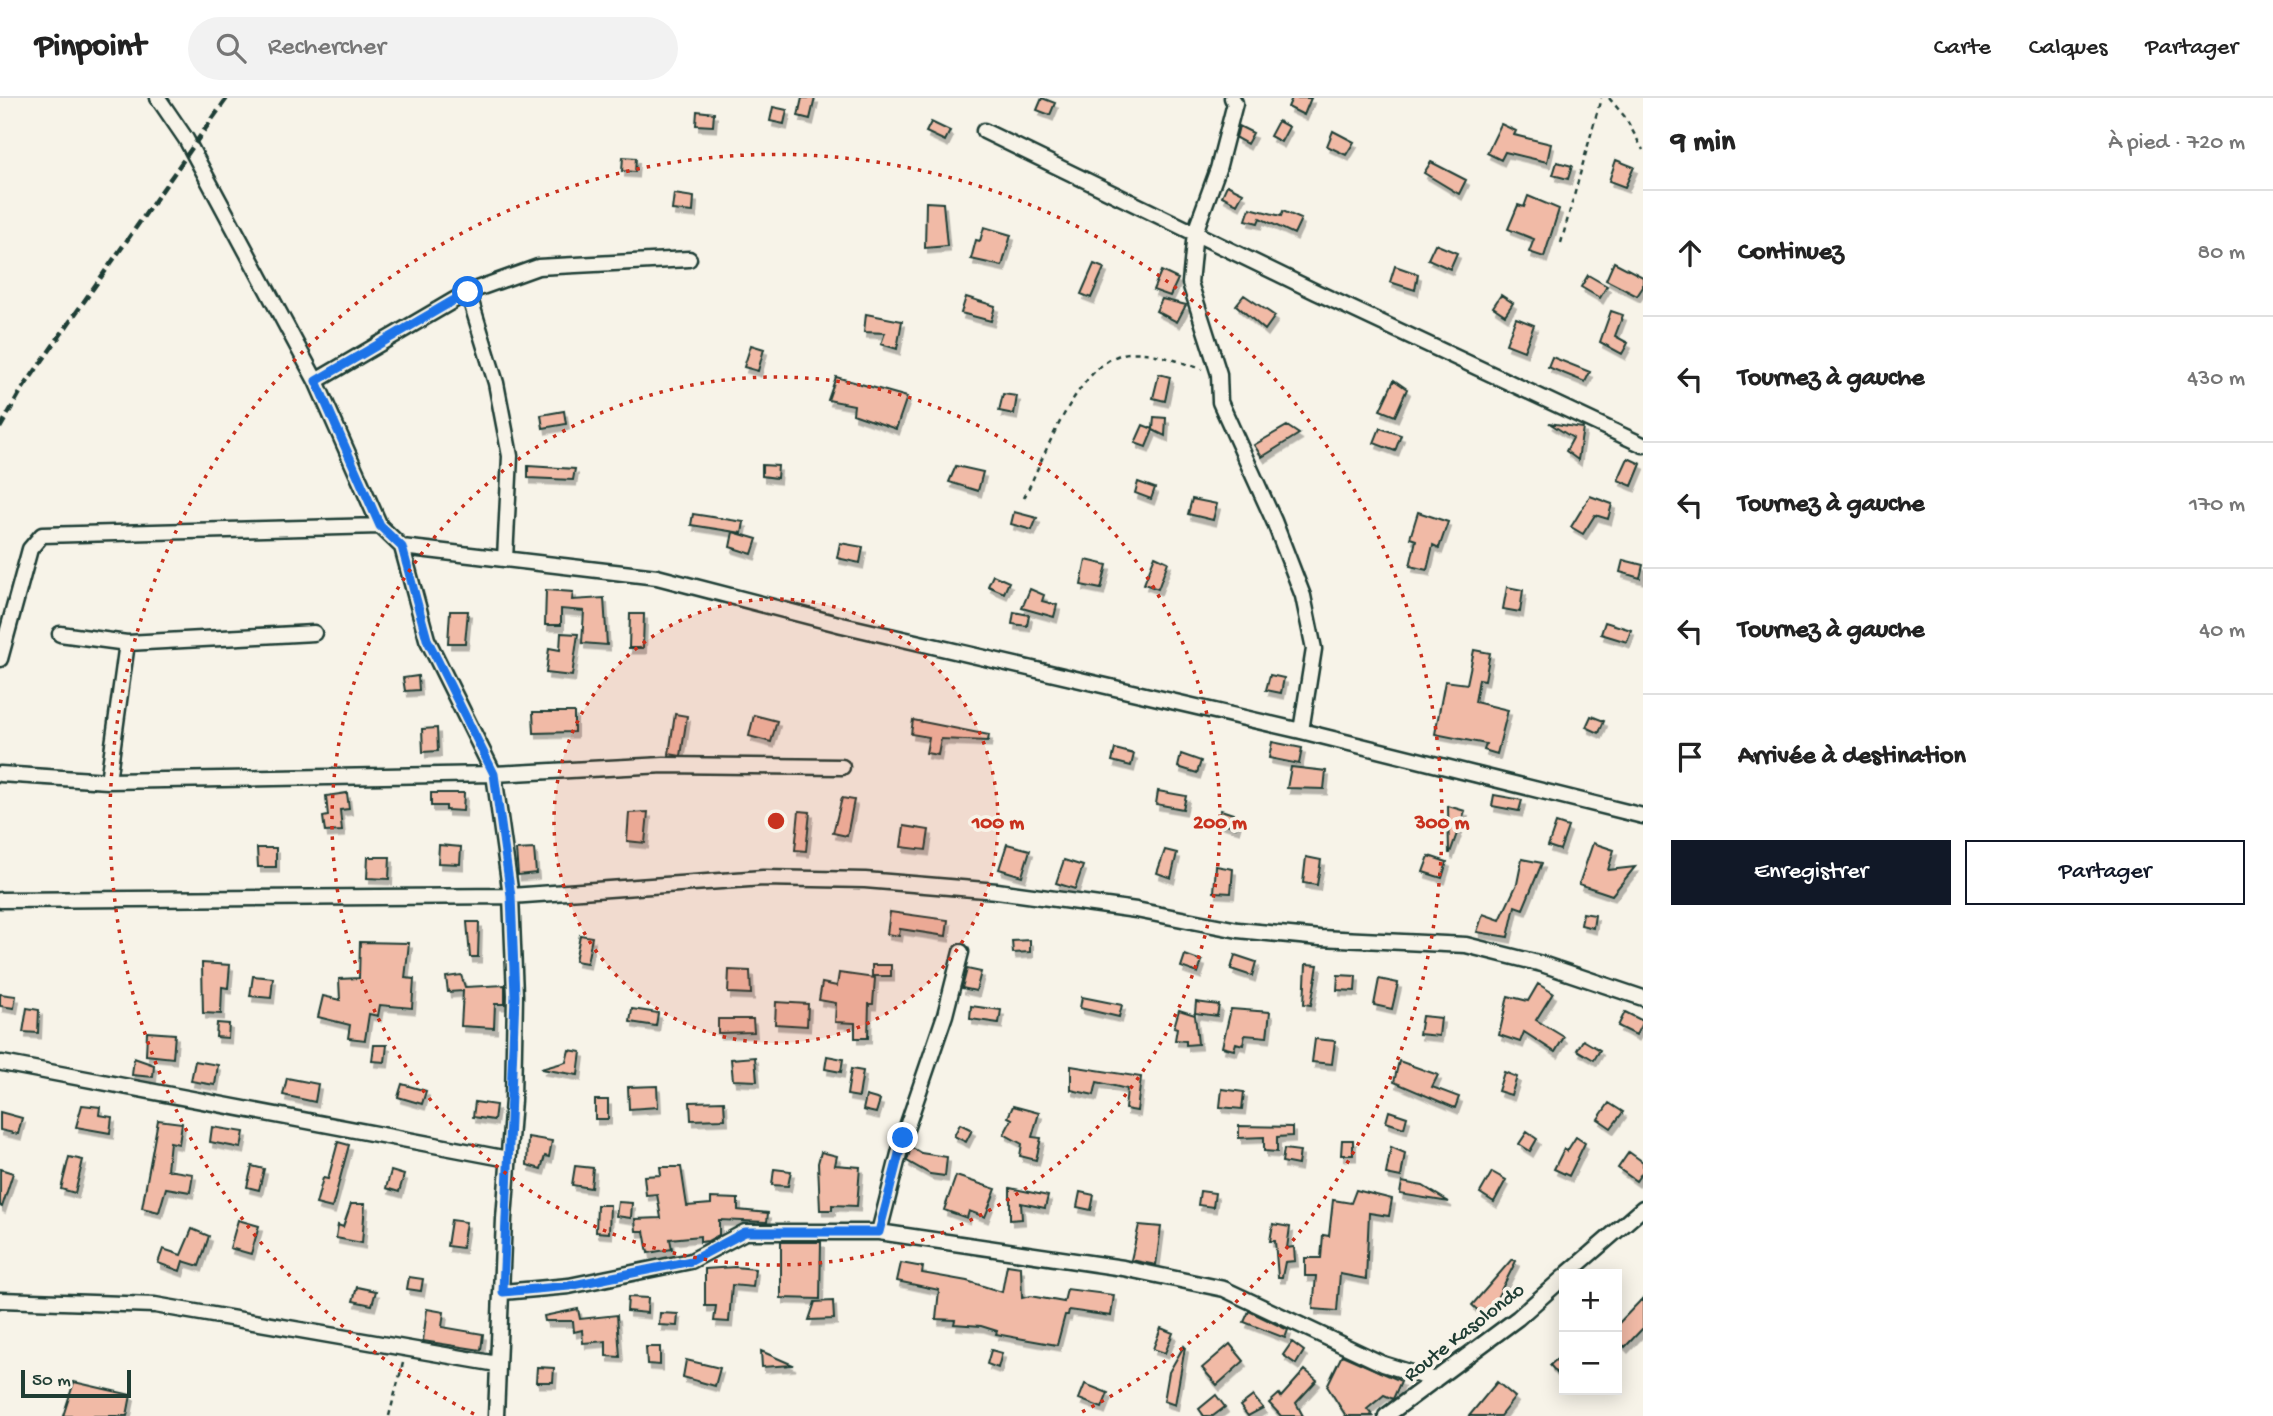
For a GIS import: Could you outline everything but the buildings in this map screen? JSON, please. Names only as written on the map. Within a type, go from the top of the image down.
[{"type":"street","points":[[158,98],[197,162],[316,381],[380,526],[402,547],[427,639],[494,774],[511,896],[515,996],[496,1416]]},
{"type":"street","points":[[1232,98],[1235,103],[1218,169],[1195,232],[1190,284],[1219,374],[1220,401],[1274,521],[1303,596],[1314,649],[1301,731]]},
{"type":"street","points":[[984,131],[1643,445]]},
{"type":"street","points":[[316,381],[468,292],[538,267],[689,259]]},
{"type":"street","points":[[468,292],[496,383],[510,456],[505,559]]},
{"type":"street","points":[[0,659],[30,549],[42,536],[380,526]]},
{"type":"street","points":[[402,547],[657,577],[842,625],[1301,731],[1643,816]]},
{"type":"street","points":[[60,634],[127,643],[314,633]]},
{"type":"street","points":[[107,780],[127,643]]},
{"type":"street","points":[[0,774],[107,780],[494,774],[664,765],[842,767]]},
{"type":"street","points":[[0,900],[511,896],[763,878],[865,880],[997,891],[1136,910],[1238,930],[1320,938],[1466,945],[1553,967],[1643,998]]},
{"type":"street","points":[[879,1232],[903,1138],[945,1014],[961,952]]},
{"type":"street","points":[[2,1063],[508,1159]]},
{"type":"street","name":"Route Kasolondo","points":[[1573,1269],[1643,1208]]},
{"type":"street","points":[[503,1292],[569,1286],[691,1261],[745,1232],[879,1232],[1123,1268],[1224,1289],[1383,1364],[1435,1380]]},
{"type":"street","name":"Route Kasolondo","points":[[1386,1416],[1518,1318],[1559,1281]]},
{"type":"street","points":[[0,1300],[155,1305],[497,1364]]},
{"type":"path","points":[[1561,243],[1601,98]]},
{"type":"path","points":[[1609,98],[1625,117],[1643,150]]},
{"type":"path","points":[[1024,498],[1071,403],[1093,371],[1123,354],[1157,356],[1219,374]]},
{"type":"path","points":[[389,1416],[407,1349]]},
{"type":"railway","points":[[0,428],[21,391],[227,98]]},
{"type":"route","points":[[468,292],[316,381],[380,526],[402,547],[427,639],[494,774],[511,896],[515,996],[513,1100],[504,1219],[503,1292],[569,1286],[691,1261],[745,1232],[879,1232],[903,1138]]}]
